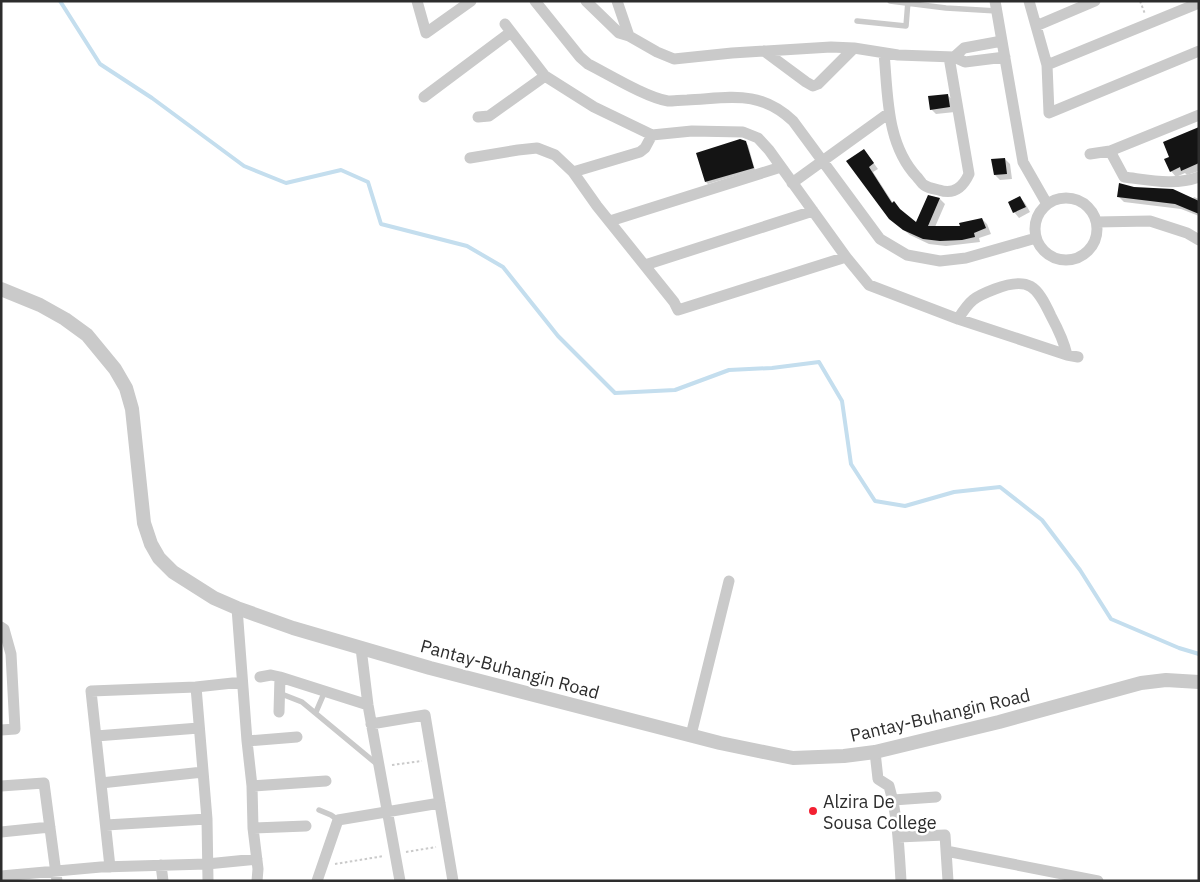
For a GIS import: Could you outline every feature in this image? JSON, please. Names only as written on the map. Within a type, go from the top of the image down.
[{"type":"street","points":[[417,1],[426,32],[471,1]]},
{"type":"street","points":[[535,1],[580,57],[588,64],[653,97],[668,101],[737,96],[767,102],[783,111],[793,121],[880,239],[907,255],[940,260],[966,258],[1036,238]]},
{"type":"street","points":[[586,1],[619,33],[629,36],[657,52],[674,58],[831,47],[854,48],[898,56],[951,57],[965,62],[1005,57]]},
{"type":"street","points":[[618,1],[629,36]]},
{"type":"street","points":[[1029,1],[1047,65],[1049,113],[1199,51]]},
{"type":"street","points":[[1036,26],[1095,1]]},
{"type":"street","points":[[1047,65],[1199,3]]},
{"type":"street","points":[[996,6],[1024,162],[1047,204]]},
{"type":"street","points":[[424,97],[508,28],[544,76],[594,107],[652,135],[692,131],[743,132],[758,138],[846,257],[869,284],[958,319],[1073,356],[1040,293],[1029,286],[1010,284],[979,295],[968,302],[958,319]]},
{"type":"street","points":[[951,57],[964,48],[1002,41]]},
{"type":"street","points":[[764,51],[813,86],[818,84],[854,48]]},
{"type":"street","points":[[884,53],[889,113],[902,158],[925,186],[944,191],[952,191],[963,186],[969,174],[951,57]]},
{"type":"street","points":[[478,117],[489,116],[544,76]]},
{"type":"street","points":[[792,183],[889,113]]},
{"type":"street","points":[[1090,154],[1110,151],[1199,116]]},
{"type":"street","points":[[573,172],[640,152],[645,148],[652,135]]},
{"type":"street","points":[[470,158],[537,148],[555,156],[573,172],[674,302],[678,310],[846,257]]},
{"type":"street","points":[[1110,151],[1124,177],[1169,182],[1186,182],[1199,177]]},
{"type":"street","points":[[610,221],[781,167]]},
{"type":"street","points":[[1066,197],[1086,204],[1093,212],[1097,222],[1098,232],[1096,241],[1090,250],[1074,260],[1054,258],[1046,253],[1036,238],[1035,223],[1039,212],[1056,199],[1066,197]]},
{"type":"street","points":[[645,265],[813,211]]},
{"type":"street","points":[[1097,222],[1150,221],[1186,232],[1199,240]]},
{"type":"street","name":"Pantay-Buhangin Road","points":[[1,289],[40,305],[65,319],[87,335],[115,369],[126,388],[132,409],[144,523],[159,558],[173,572],[214,598],[292,628],[430,668],[691,735],[793,758],[844,756],[875,752],[1025,716],[1141,683],[1166,680],[1199,682]]},
{"type":"street","points":[[691,735],[729,581]]},
{"type":"street","points":[[237,608],[252,786],[257,881]]},
{"type":"street","points":[[1,627],[4,630],[11,654],[15,729],[1,730]]},
{"type":"street","points":[[360,648],[368,705],[400,881]]},
{"type":"street","points":[[260,677],[280,676],[368,705]]},
{"type":"street","points":[[279,712],[280,676]]},
{"type":"street","points":[[110,866],[91,691],[196,687],[242,682]]},
{"type":"street","points":[[196,687],[207,818],[208,881]]},
{"type":"street","points":[[372,724],[425,715],[453,881]]},
{"type":"street","points":[[96,736],[199,728]]},
{"type":"street","points":[[247,741],[297,736]]},
{"type":"street","points":[[875,752],[878,780],[890,786],[893,800],[901,881]]},
{"type":"street","points":[[101,783],[203,772]]},
{"type":"street","points":[[252,786],[326,781]]},
{"type":"street","points":[[1,786],[44,782],[57,876]]},
{"type":"street","points":[[893,800],[936,797]]},
{"type":"street","points":[[318,880],[338,820],[440,803]]},
{"type":"street","points":[[106,826],[207,818]]},
{"type":"street","points":[[254,828],[306,826]]},
{"type":"street","points":[[1,832],[50,827]]},
{"type":"street","points":[[898,836],[945,835],[948,881]]},
{"type":"street","points":[[946,851],[1098,881]]},
{"type":"street","points":[[1,876],[57,876],[110,866],[207,864],[257,860]]},
{"type":"street","points":[[161,865],[163,881]]},
{"type":"lane","points":[[890,1],[946,8],[996,6]]},
{"type":"lane","points":[[857,21],[906,26],[908,2]]},
{"type":"lane","points":[[316,712],[325,691]]},
{"type":"lane","points":[[279,693],[302,702],[316,712],[379,766]]},
{"type":"lane","points":[[319,810],[331,814],[338,820]]},
{"type":"path","points":[[379,766],[432,759]]},
{"type":"building","points":[[948,94],[950,107],[930,110],[928,96]]},
{"type":"building","points":[[1199,127],[1199,163],[1181,171],[1180,167],[1170,172],[1164,159],[1169,157],[1163,142]]},
{"type":"building","points":[[740,139],[746,141],[754,168],[705,182],[696,153]]},
{"type":"building","points":[[864,149],[874,163],[869,167],[892,203],[894,201],[900,209],[916,222],[928,195],[940,198],[928,226],[960,226],[959,223],[982,218],[986,228],[974,233],[975,237],[962,240],[940,241],[923,239],[903,230],[889,219],[846,161]]},
{"type":"building","points":[[1005,158],[1007,174],[994,175],[991,159]]},
{"type":"building","points":[[1119,183],[1134,187],[1173,189],[1199,201],[1199,214],[1175,204],[1117,197]]},
{"type":"building","points":[[1020,196],[1026,207],[1013,213],[1008,202]]},
{"type":"waterway","points":[[60,1],[100,64],[152,98],[244,166],[286,183],[341,170],[368,182],[381,224],[467,246],[503,267],[558,336],[615,393],[675,390],[729,370],[772,368],[819,362],[842,401],[851,464],[875,501],[905,506],[954,492],[1000,487],[1042,520],[1080,570],[1111,619],[1179,648],[1199,654]]},
{"type":"place","name":"Alzira De Sousa College","points":[[813,811]]}]
